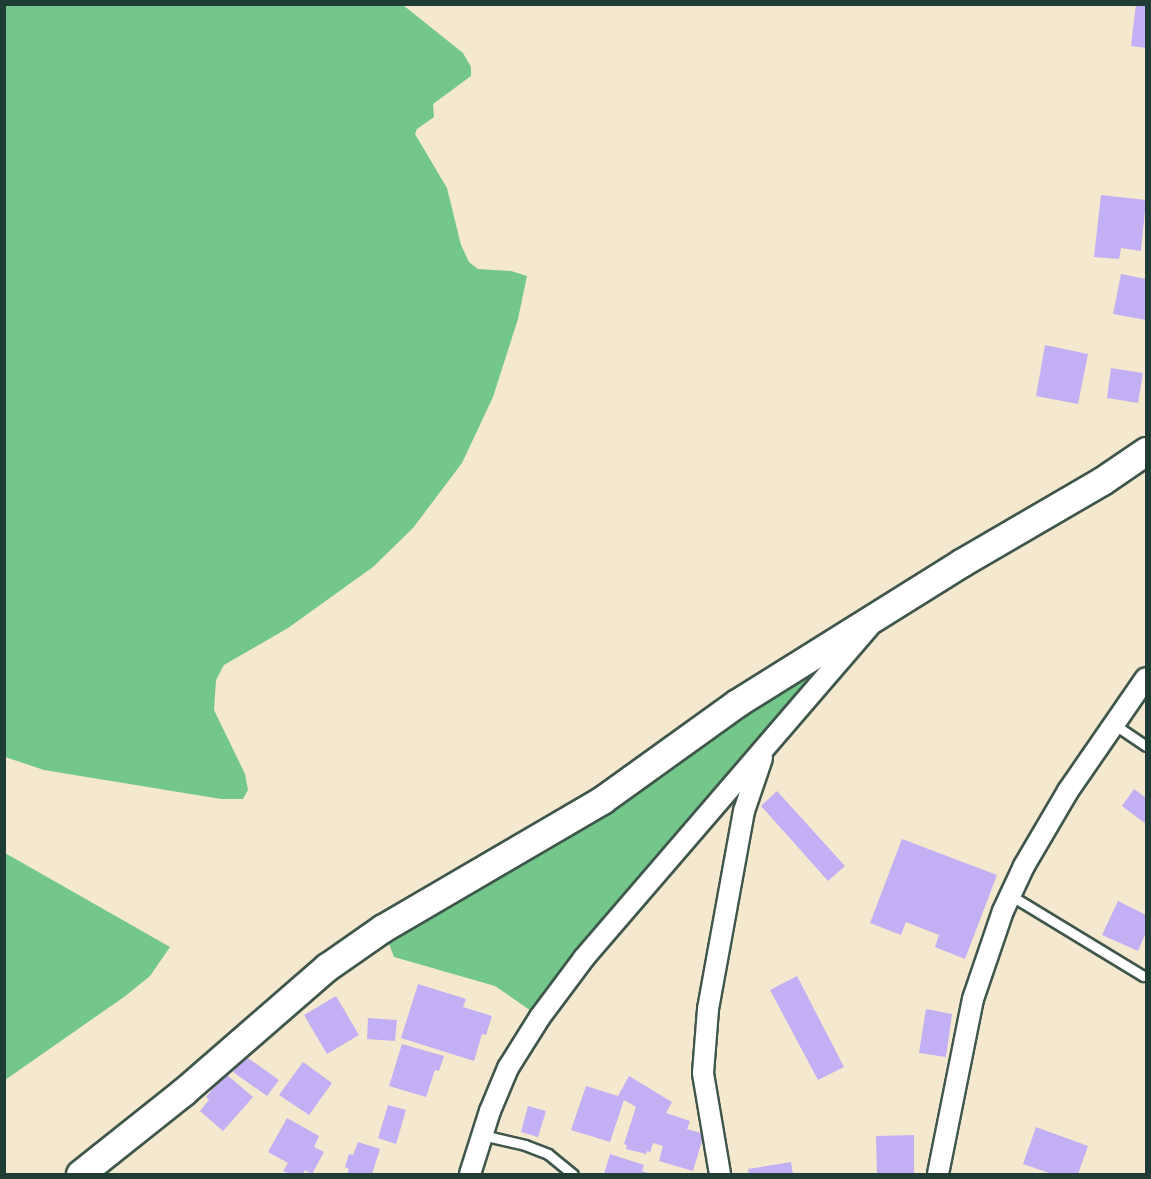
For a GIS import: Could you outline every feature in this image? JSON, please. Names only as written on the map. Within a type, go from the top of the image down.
[{"type":"street","points":[[80,1174],[174,1099],[327,968],[383,928],[602,800],[737,703],[961,562],[1102,481],[1146,451]]},
{"type":"street","points":[[470,1174],[482,1135],[508,1068],[540,1017],[584,958],[880,614]]},
{"type":"street","points":[[938,1174],[973,999],[985,957],[1010,896],[1042,832],[1146,678]]},
{"type":"street","points":[[720,1174],[703,1072],[708,1009],[720,931],[744,811],[765,750]]},
{"type":"lane","points":[[1115,725],[1146,746]]},
{"type":"lane","points":[[1010,896],[1143,976]]},
{"type":"lane","points":[[482,1135],[525,1145],[548,1154],[573,1174]]},
{"type":"green space","points":[[5,4],[403,5],[463,53],[471,67],[471,76],[433,104],[434,117],[417,129],[415,134],[447,188],[461,245],[469,262],[478,269],[511,271],[527,276],[518,319],[493,397],[462,463],[413,528],[373,567],[288,628],[224,665],[216,680],[214,710],[245,774],[248,790],[243,799],[221,799],[44,770],[5,757]]},
{"type":"green space","points":[[881,613],[540,1017],[495,986],[394,957],[383,928]]},
{"type":"green space","points":[[5,853],[170,947],[150,976],[124,997],[5,1080]]},
{"type":"building","points":[[1136,4],[1146,5],[1146,48],[1131,46]]},
{"type":"building","points":[[1101,195],[1146,200],[1141,251],[1121,248],[1119,259],[1094,257]]},
{"type":"building","points":[[1121,274],[1146,279],[1146,320],[1113,314]]},
{"type":"building","points":[[1045,345],[1088,354],[1078,404],[1036,396]]},
{"type":"building","points":[[1111,368],[1143,373],[1138,403],[1107,398]]},
{"type":"building","points":[[1134,789],[1146,798],[1146,824],[1122,806]]},
{"type":"building","points":[[777,791],[845,866],[828,881],[761,806]]},
{"type":"building","points":[[902,839],[997,875],[965,959],[935,947],[939,935],[906,922],[901,935],[870,923]]},
{"type":"building","points":[[1118,901],[1146,915],[1146,932],[1138,951],[1102,935]]},
{"type":"building","points":[[797,976],[844,1067],[818,1080],[770,990]]},
{"type":"building","points":[[418,984],[466,999],[463,1007],[492,1016],[486,1035],[482,1034],[474,1061],[401,1038]]},
{"type":"building","points":[[336,996],[359,1035],[327,1054],[304,1015]]},
{"type":"building","points":[[926,1009],[952,1014],[946,1057],[919,1053]]},
{"type":"building","points":[[368,1018],[397,1020],[395,1041],[367,1039]]},
{"type":"building","points":[[402,1044],[444,1056],[439,1071],[435,1070],[426,1097],[389,1086]]},
{"type":"building","points":[[245,1056],[279,1080],[267,1096],[233,1072]]},
{"type":"building","points":[[303,1062],[332,1083],[309,1115],[279,1095]]},
{"type":"building","points":[[226,1074],[253,1097],[223,1131],[200,1111],[209,1100],[206,1097]]},
{"type":"building","points":[[629,1076],[672,1102],[666,1113],[690,1121],[687,1129],[704,1134],[693,1171],[659,1161],[663,1146],[653,1143],[650,1152],[647,1151],[646,1154],[626,1149],[627,1145],[624,1144],[636,1107],[624,1100],[610,1142],[571,1130],[586,1086],[618,1096]]},
{"type":"building","points":[[388,1105],[406,1110],[396,1144],[378,1138]]},
{"type":"building","points":[[528,1106],[546,1111],[538,1137],[521,1132]]},
{"type":"building","points":[[287,1118],[319,1136],[314,1147],[324,1152],[312,1174],[305,1170],[303,1174],[290,1174],[283,1171],[288,1163],[268,1152]]},
{"type":"building","points":[[1036,1127],[1088,1146],[1078,1174],[1052,1174],[1023,1164]]},
{"type":"building","points":[[914,1135],[914,1174],[877,1174],[876,1136]]},
{"type":"building","points":[[358,1142],[380,1149],[372,1174],[347,1174],[349,1169],[345,1167],[349,1154],[353,1155]]},
{"type":"building","points":[[610,1154],[644,1165],[642,1171],[651,1174],[604,1174]]},
{"type":"building","points":[[791,1162],[793,1174],[749,1174],[748,1169]]}]
